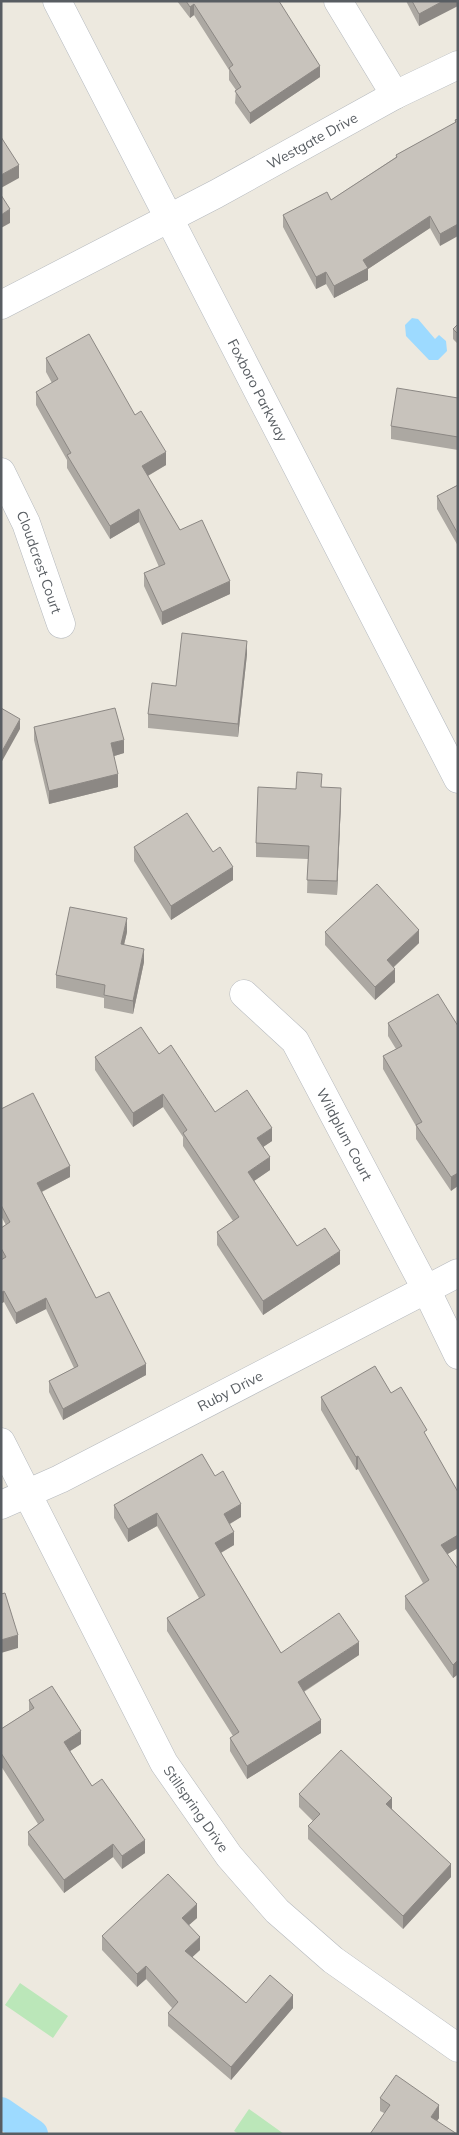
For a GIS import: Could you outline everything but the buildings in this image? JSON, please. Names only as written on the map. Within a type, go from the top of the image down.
[{"type":"street","name":"Foxboro Parkway","points":[[57,1],[458,779]]},
{"type":"street","points":[[338,1],[395,95]]},
{"type":"street","name":"Westgate Drive","points":[[1,305],[170,218],[395,95],[458,65]]},
{"type":"street","name":"Cloudcrest Court","points":[[1,472],[26,523],[61,624]]},
{"type":"street","name":"Wildplum Court","points":[[244,994],[295,1041],[426,1289],[458,1355]]},
{"type":"street","name":"Ruby Drive","points":[[1,1505],[27,1495],[458,1273]]},
{"type":"street","name":"Stillspring Drive","points":[[1,1442],[164,1763],[230,1856],[277,1911],[333,1960],[458,2048]]},
{"type":"green space","points":[[20,1983],[68,2016],[53,2038],[5,2005]]},
{"type":"green space","points":[[249,2109],[284,2134],[239,2134],[234,2131]]},
{"type":"water","points":[[412,318],[418,319],[435,339],[439,335],[446,341],[447,351],[438,360],[429,360],[406,336],[405,325]]},
{"type":"waterway","points":[[1,2112],[33,2134]]}]
